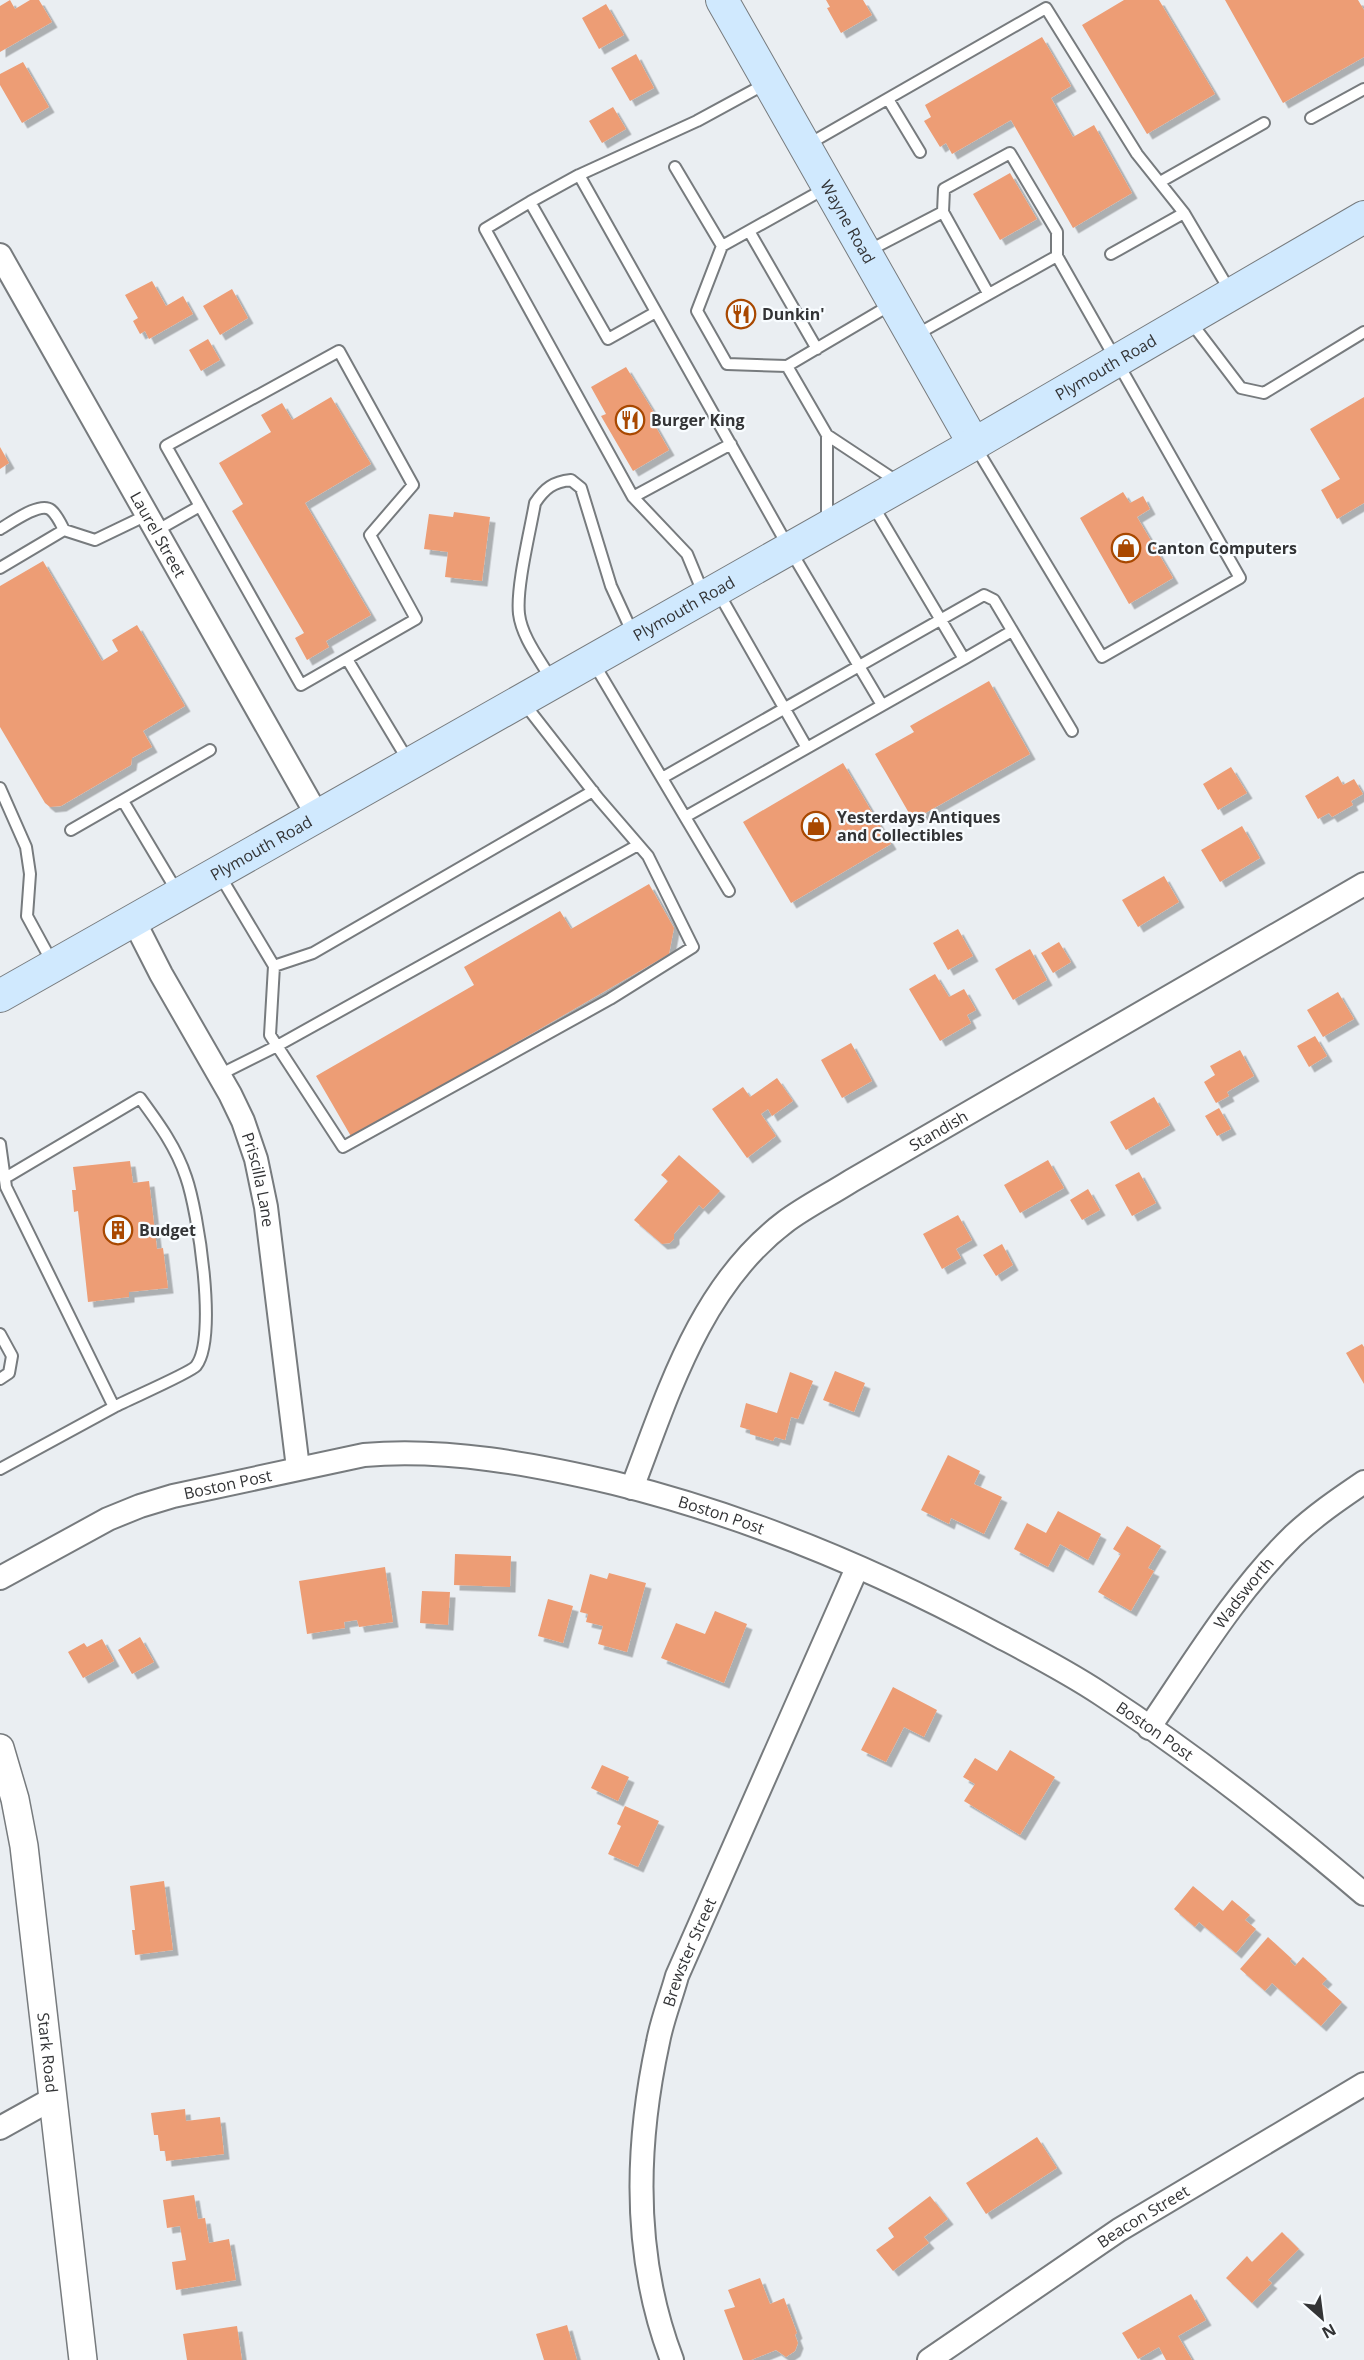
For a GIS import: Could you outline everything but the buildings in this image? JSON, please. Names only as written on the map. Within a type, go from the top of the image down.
[{"type":"main road","name":"Wayne Road","points":[[722,0],[974,444]]},
{"type":"main road","name":"Plymouth Road","points":[[0,996],[974,444],[1232,294],[1360,224]]},
{"type":"street","name":"Laurel Street","points":[[0,255],[317,815]]},
{"type":"street","name":"Standish","points":[[632,1488],[679,1366],[703,1319],[739,1268],[784,1223],[851,1181],[1364,884]]},
{"type":"street","name":"Priscilla Lane","points":[[133,919],[219,1074],[243,1121],[256,1159],[266,1207],[298,1468]]},
{"type":"street","name":"Boston Post","points":[[0,1578],[108,1519],[140,1506],[173,1496],[364,1455],[402,1454],[489,1459],[567,1472],[664,1496],[758,1526],[943,1605],[1101,1693],[1203,1766],[1314,1851],[1364,1894]]},
{"type":"street","name":"Wadsworth","points":[[1149,1728],[1252,1580],[1292,1537],[1327,1506],[1364,1482]]},
{"type":"street","name":"Brewster Street","points":[[672,2360],[655,2306],[646,2260],[641,2214],[641,2156],[646,2104],[658,2039],[677,1976],[857,1568]]},
{"type":"street","name":"Stark Road","points":[[0,1748],[15,1799],[24,1846],[83,2360]]},
{"type":"street","name":"Beacon Street","points":[[928,2360],[1119,2230],[1364,2084]]},
{"type":"street","points":[[0,2128],[52,2099]]},
{"type":"lane","points":[[806,146],[1046,8],[1137,153],[1184,213],[1232,294]]},
{"type":"lane","points":[[770,81],[697,121],[579,175],[485,229],[633,496],[687,554],[807,748]]},
{"type":"lane","points":[[1311,118],[1364,90]]},
{"type":"lane","points":[[888,99],[920,152]]},
{"type":"lane","points":[[1160,182],[1264,123]]},
{"type":"lane","points":[[974,444],[1102,657],[1240,578],[1057,256],[1057,232],[1010,153],[944,189],[943,212],[988,293]]},
{"type":"lane","points":[[675,167],[722,246]]},
{"type":"lane","points":[[579,175],[789,548],[882,705]]},
{"type":"lane","points":[[829,186],[722,246],[697,311],[727,364],[787,366],[894,303]]},
{"type":"lane","points":[[530,202],[608,339],[656,312]]},
{"type":"lane","points":[[866,252],[943,212]]},
{"type":"lane","points":[[1111,254],[1184,213]]},
{"type":"lane","points":[[748,231],[817,349]]},
{"type":"lane","points":[[913,336],[1057,256]]},
{"type":"lane","points":[[1188,319],[1241,388],[1264,393],[1364,332]]},
{"type":"lane","points":[[339,351],[413,485],[370,535],[417,619],[347,659],[301,685],[166,446],[339,351]]},
{"type":"lane","points":[[787,366],[827,435],[902,484]]},
{"type":"lane","points":[[826,526],[827,435]]},
{"type":"lane","points":[[633,496],[731,444]]},
{"type":"lane","points":[[552,682],[525,633],[519,615],[519,597],[535,503],[544,490],[556,482],[571,480],[580,488],[611,586],[634,636]]},
{"type":"lane","points":[[870,502],[964,659]]},
{"type":"lane","points":[[0,529],[38,508],[46,507],[52,511],[64,530],[95,540],[200,506]]},
{"type":"lane","points":[[0,568],[64,530]]},
{"type":"lane","points":[[662,778],[984,595],[994,600],[1072,731]]},
{"type":"lane","points":[[685,817],[1012,631]]},
{"type":"lane","points":[[347,659],[410,762]]},
{"type":"lane","points":[[591,660],[729,891]]},
{"type":"lane","points":[[218,871],[274,966],[270,1035],[343,1147],[600,1005],[693,947],[648,856],[592,791],[521,699]]},
{"type":"lane","points":[[71,830],[210,750]]},
{"type":"lane","points":[[0,788],[26,846],[30,874],[27,916],[54,965]]},
{"type":"lane","points":[[274,966],[313,953],[592,791]]},
{"type":"lane","points":[[123,801],[178,894]]},
{"type":"lane","points":[[219,1074],[278,1046],[638,845]]},
{"type":"lane","points":[[0,1469],[114,1407],[195,1368],[204,1352],[207,1321],[199,1238],[187,1179],[170,1139],[140,1098],[5,1178]]},
{"type":"lane","points":[[0,1144],[6,1187],[114,1407]]},
{"type":"lane","points":[[0,1334],[12,1356],[9,1373],[0,1379]]},
{"type":"place","name":"Dunkin'","points":[[741,314]]},
{"type":"place","name":"Burger King","points":[[630,420]]},
{"type":"place","name":"Canton Computers","points":[[1126,548]]},
{"type":"place","name":"Yesterdays Antiques and Collectibles","points":[[816,826]]},
{"type":"place","name":"Budget","points":[[118,1230]]}]
